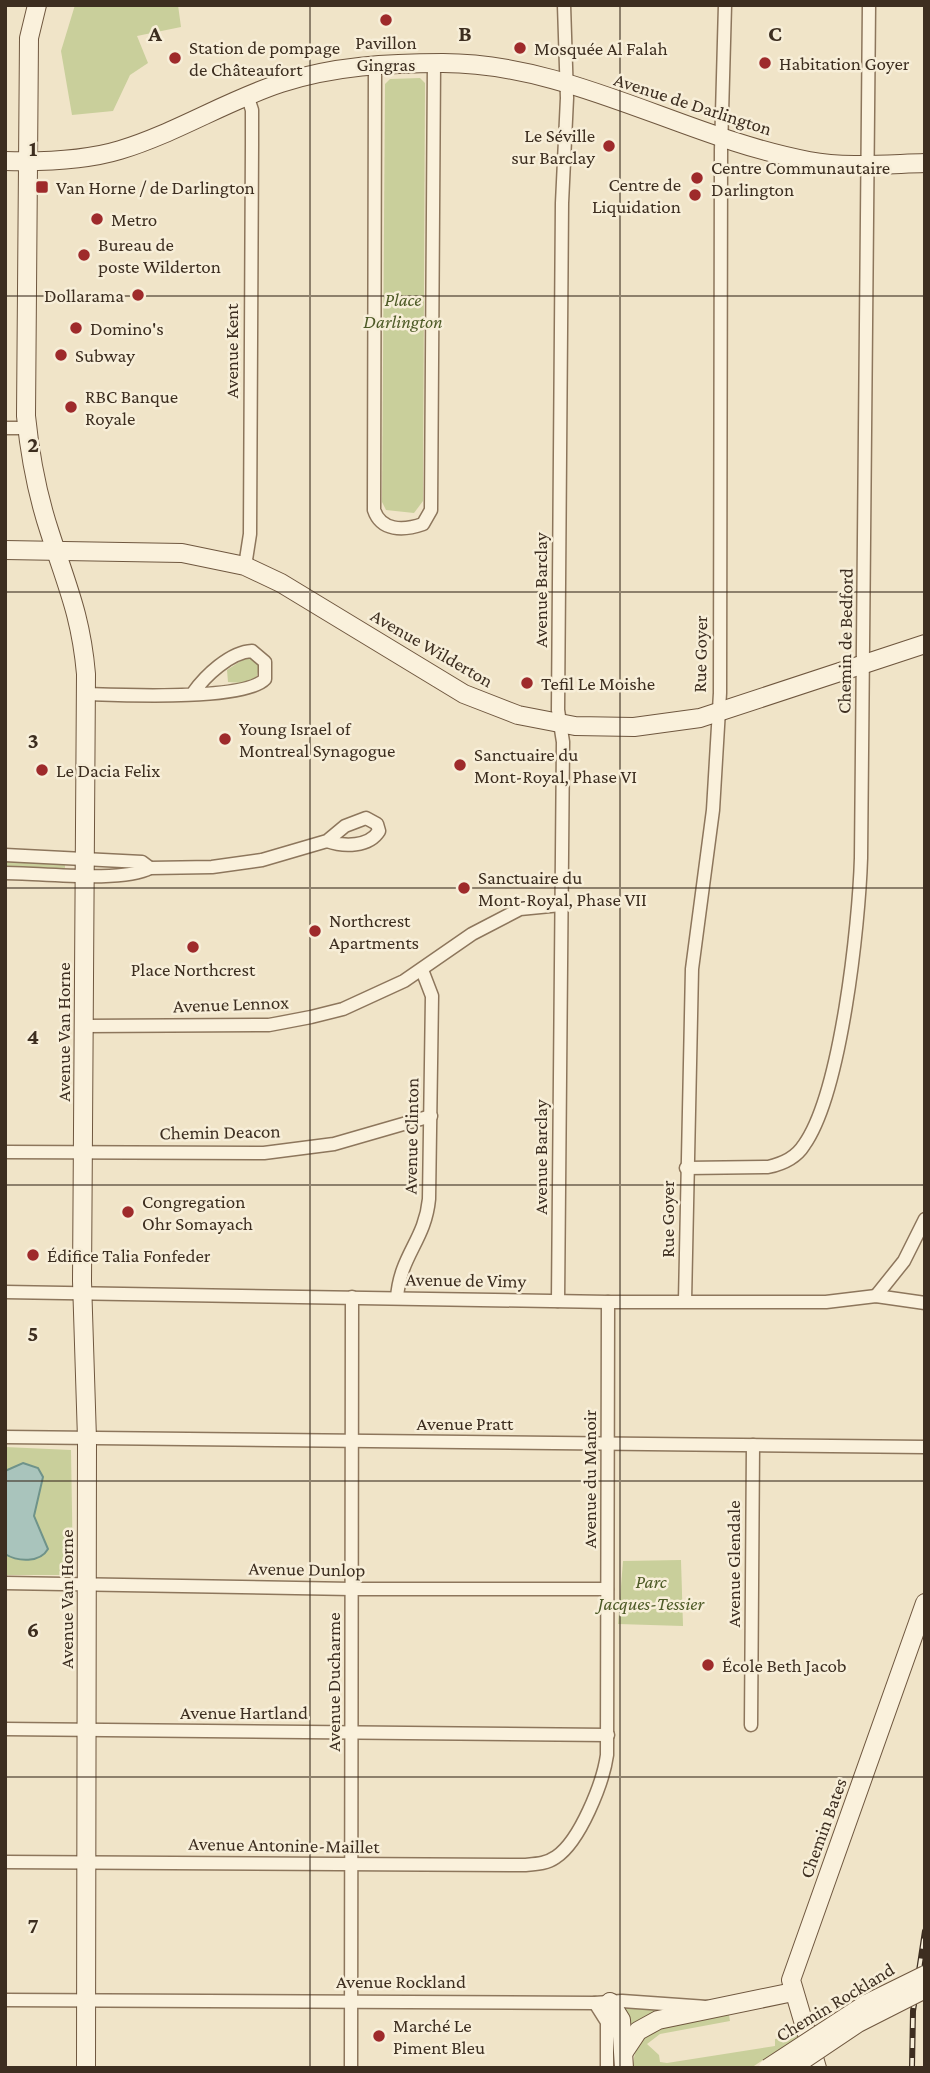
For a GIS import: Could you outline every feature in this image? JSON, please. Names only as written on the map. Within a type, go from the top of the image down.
[{"type":"street","name":"Avenue Van Horne","points":[[37,5],[29,38],[27,428],[34,474],[79,618],[86,694],[83,1153],[87,1439],[86,2068]]},
{"type":"street","name":"Avenue Barclay","points":[[558,1301],[561,271],[566,85],[564,5]]},
{"type":"street","name":"Rue Goyer","points":[[685,1301],[692,969],[713,810],[720,648],[724,5]]},
{"type":"street","name":"Chemin de Bedford","points":[[686,1168],[754,1168],[781,1164],[803,1148],[815,1126],[836,1046],[857,921],[861,858],[869,5]]},
{"type":"street","name":"Avenue de Darlington","points":[[5,162],[86,158],[122,149],[247,95],[319,73],[375,65],[434,63],[491,67],[566,85],[722,138],[811,161],[925,163]]},
{"type":"street","points":[[375,65],[374,510],[380,524],[386,527],[413,527],[423,524],[431,510],[434,63]]},
{"type":"street","name":"Avenue Kent","points":[[245,566],[250,534],[252,145],[252,110],[247,95]]},
{"type":"street","points":[[5,428],[27,428]]},
{"type":"street","name":"Avenue Wilderton","points":[[5,550],[182,553],[245,566],[281,583],[464,694],[518,715],[560,724],[634,727],[717,713],[925,644]]},
{"type":"street","points":[[86,694],[193,693],[247,689],[260,685],[267,671],[265,662],[253,652],[237,655],[214,671],[193,693]]},
{"type":"street","points":[[5,873],[142,862],[150,868],[236,864],[327,841]]},
{"type":"street","points":[[5,855],[84,867]]},
{"type":"street","name":"Avenue Lennox","points":[[84,1026],[269,1025],[291,1022],[360,1002],[422,970],[434,958],[495,921],[526,907],[561,905]]},
{"type":"street","name":"Avenue Clinton","points":[[397,1298],[400,1270],[427,1220],[432,996],[422,970]]},
{"type":"street","name":"Chemin Deacon","points":[[5,1152],[283,1151],[334,1144],[430,1116]]},
{"type":"street","points":[[876,1296],[904,1261],[925,1219]]},
{"type":"street","name":"Avenue de Vimy","points":[[5,1292],[608,1302],[826,1302],[876,1296],[925,1303]]},
{"type":"street","name":"Avenue Ducharme","points":[[351,2068],[354,1443],[352,1297]]},
{"type":"street","name":"Avenue du Manoir","points":[[560,1854],[580,1826],[600,1784],[606,1762],[608,1302]]},
{"type":"street","name":"Avenue Pratt","points":[[5,1437],[354,1443],[925,1447]]},
{"type":"street","name":"Avenue Glendale","points":[[751,1725],[753,1445]]},
{"type":"street","name":"Avenue Dunlop","points":[[5,1583],[352,1589],[607,1589]]},
{"type":"street","name":"Chemin Bates","points":[[817,2068],[793,1992],[793,1973],[925,1603]]},
{"type":"street","name":"Avenue Hartland","points":[[5,1729],[608,1735]]},
{"type":"street","name":"Avenue Antonine-Maillet","points":[[5,1862],[532,1865],[546,1862],[560,1854]]},
{"type":"street","name":"Chemin Rockland","points":[[768,2068],[866,2004],[925,1975]]},
{"type":"street","name":"Chemin Rockland","points":[[791,2068],[863,2020],[925,1989]]},
{"type":"street","name":"Avenue Rockland","points":[[5,2000],[682,2003],[708,2007],[775,1998],[793,1992]]},
{"type":"street","points":[[603,2003],[620,2016],[624,2060]]},
{"type":"street","points":[[603,2003],[607,2022],[607,2068]]},
{"type":"street","points":[[624,2060],[635,2034],[650,2023],[708,2007]]},
{"type":"green space","points":[[75,5],[178,5],[181,27],[137,36],[148,63],[130,75],[113,111],[72,115],[61,51]]},
{"type":"green space","name":"Place Darlington","points":[[420,78],[425,83],[423,501],[414,513],[386,510],[382,502],[385,84],[390,79]]},
{"type":"green space","points":[[252,658],[260,665],[256,679],[243,683],[228,682],[227,670],[244,659]]},
{"type":"green space","points":[[5,860],[65,861],[65,868],[5,867]]},
{"type":"green space","points":[[5,1447],[71,1450],[73,1571],[68,1575],[5,1575]]},
{"type":"green space","name":"Parc Jacques-Tessier","points":[[681,1560],[683,1626],[618,1624],[623,1561]]},
{"type":"green space","points":[[623,2008],[681,2008],[629,2031]]},
{"type":"green space","points":[[729,2015],[730,2021],[660,2034],[647,2044],[659,2055],[660,2062],[667,2063],[775,2046],[775,2039],[788,2037],[792,2029],[797,2030],[799,2036],[751,2068],[633,2068],[636,2052],[643,2040],[654,2031],[683,2021]]},
{"type":"water","points":[[23,1463],[38,1468],[43,1477],[34,1516],[48,1549],[40,1557],[28,1560],[5,1554],[5,1471]]},
{"type":"railway","points":[[912,2068],[913,2011],[925,1931]]},
{"type":"place","name":"Pavillon Gingras","points":[[386,20]]},
{"type":"place","name":"Mosquée Al Falah","points":[[520,48]]},
{"type":"place","name":"Station de pompage de Châteaufort","points":[[175,58]]},
{"type":"place","name":"Habitation Goyer","points":[[765,63]]},
{"type":"place","name":"Le Séville sur Barclay","points":[[609,146]]},
{"type":"place","name":"Centre Communautaire Darlington","points":[[697,178]]},
{"type":"place","name":"Van Horne / de Darlington","points":[[42,187]]},
{"type":"place","name":"Centre de Liquidation","points":[[695,195]]},
{"type":"place","name":"Metro","points":[[97,219]]},
{"type":"place","name":"Bureau de poste Wilderton","points":[[84,255]]},
{"type":"place","name":"Dollarama","points":[[138,295]]},
{"type":"place","name":"Domino's","points":[[76,328]]},
{"type":"place","name":"Subway","points":[[61,355]]},
{"type":"place","name":"RBC Banque Royale","points":[[71,407]]},
{"type":"place","name":"Tefil Le Moishe","points":[[527,683]]},
{"type":"place","name":"Young Israel of Montreal Synagogue","points":[[225,739]]},
{"type":"place","name":"Sanctuaire du Mont-Royal, Phase VI","points":[[460,765]]},
{"type":"place","name":"Le Dacia Felix","points":[[42,770]]},
{"type":"place","name":"Sanctuaire du Mont-Royal, Phase VII","points":[[464,888]]},
{"type":"place","name":"Northcrest Apartments","points":[[315,931]]},
{"type":"place","name":"Place Northcrest","points":[[193,947]]},
{"type":"place","name":"Congregation Ohr Somayach","points":[[128,1212]]},
{"type":"place","name":"Édifice Talia Fonfeder","points":[[33,1255]]},
{"type":"place","name":"École Beth Jacob","points":[[708,1665]]},
{"type":"place","name":"Marché Le Piment Bleu","points":[[379,2036]]}]
